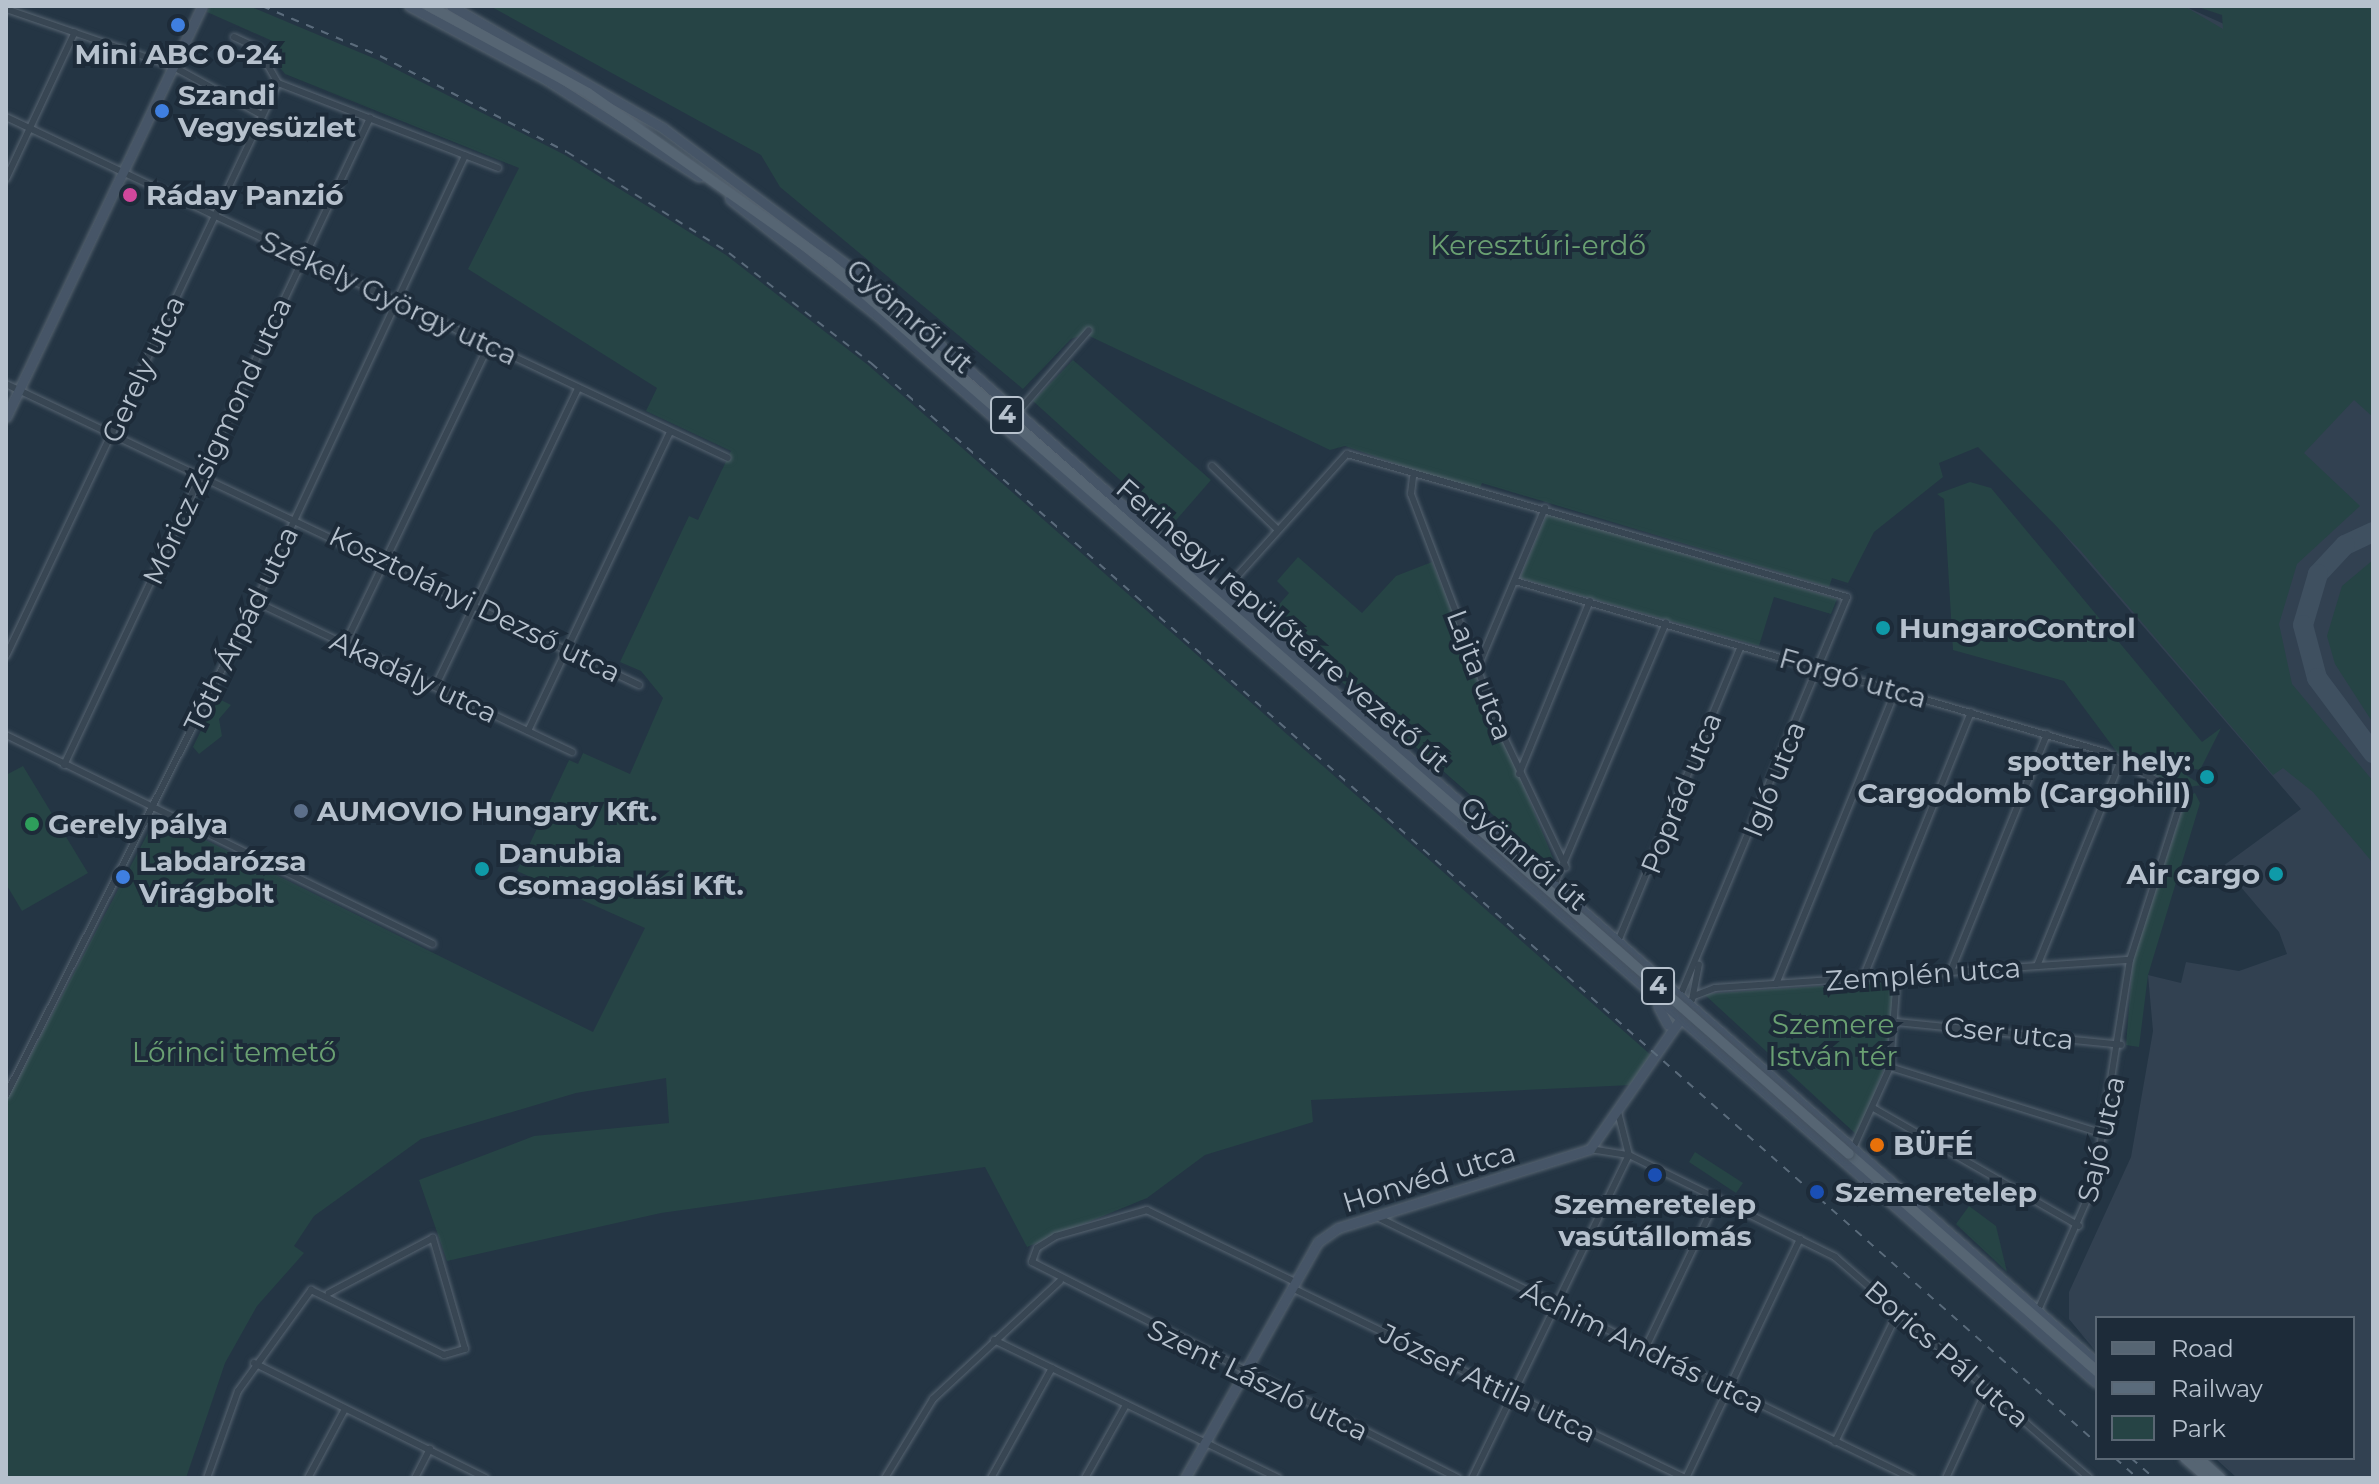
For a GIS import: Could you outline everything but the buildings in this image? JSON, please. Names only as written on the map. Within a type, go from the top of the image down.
[{"type":"main road","name":"Ferihegyi repülőtérre vezető út","points":[[429,6],[588,93],[816,252],[1851,1150],[2095,1371]]},
{"type":"main road","points":[[2187,1460],[2208,1478]]},
{"type":"main road","points":[[2200,1460],[2220,1478]]},
{"type":"street","name":"Gyömrői út","points":[[409,6],[656,148],[827,273],[1671,1014],[2095,1381]]},
{"type":"street","name":"Gyömrői út","points":[[451,6],[600,88],[733,176],[1018,412],[1681,993],[1693,998],[1851,1150],[2039,1308],[2095,1361]]},
{"type":"street","points":[[6,417],[201,8]]},
{"type":"street","points":[[6,9],[172,66],[259,108],[262,118]]},
{"type":"street","points":[[6,179],[75,32]]},
{"type":"street","points":[[234,37],[258,48],[278,83],[498,168]]},
{"type":"street","name":"Gerely utca","points":[[6,656],[278,83]]},
{"type":"street","name":"Székely György utca","points":[[6,117],[728,458]]},
{"type":"street","name":"Móricz Zsigmond utca","points":[[64,765],[370,118]]},
{"type":"street","name":"Tóth Árpád utca","points":[[6,1095],[256,602],[465,156]]},
{"type":"street","points":[[1018,412],[1089,330]]},
{"type":"street","points":[[345,644],[489,345]]},
{"type":"street","name":"Kosztolányi Dezső utca","points":[[6,384],[384,559],[639,685]]},
{"type":"street","points":[[435,687],[578,388]]},
{"type":"street","points":[[528,731],[670,432]]},
{"type":"street","points":[[1223,592],[1347,454],[1413,477],[1545,508],[1477,669]]},
{"type":"street","points":[[1212,466],[1278,530]]},
{"type":"street","name":"Lajta utca","points":[[1413,477],[1411,494],[1477,669],[1519,774],[1566,867]]},
{"type":"street","name":"Igló utca","points":[[1545,508],[1847,597],[1700,960],[1681,993]]},
{"type":"street","name":"Forgó utca","points":[[1515,581],[2047,734],[2120,763],[2183,795]]},
{"type":"street","points":[[1519,774],[1590,601]]},
{"type":"street","name":"Akadály utca","points":[[256,602],[572,752]]},
{"type":"street","points":[[1555,883],[1566,867],[1666,623]]},
{"type":"street","name":"Poprád utca","points":[[1619,939],[1741,646]]},
{"type":"street","points":[[1776,984],[1896,690]]},
{"type":"street","points":[[1863,978],[1971,712]]},
{"type":"street","points":[[1950,973],[2047,734]]},
{"type":"street","points":[[6,735],[150,810],[433,944]]},
{"type":"street","points":[[2037,966],[2120,763]]},
{"type":"street","name":"Sajó utca","points":[[2039,1308],[2079,1226],[2107,1135],[2130,960],[2183,795]]},
{"type":"street","name":"Igló utca","points":[[1693,998],[1700,960]]},
{"type":"street","name":"Zemplén utca","points":[[1693,998],[1715,988],[2130,960]]},
{"type":"street","points":[[1851,1150],[1875,1109],[1890,1067],[1896,1022],[1897,976]]},
{"type":"street","name":"Zemplén utca","points":[[1689,980],[1715,988]]},
{"type":"street","points":[[1629,1155],[1590,1149],[1618,1112],[1668,1030],[1671,1014],[1681,993]]},
{"type":"street","points":[[1652,996],[1668,1030]]},
{"type":"street","points":[[1668,1030],[1680,1021],[1693,998]]},
{"type":"street","name":"Cser utca","points":[[1896,1022],[2121,1045]]},
{"type":"street","points":[[1668,1030],[1690,1030]]},
{"type":"street","points":[[1890,1067],[2107,1135]]},
{"type":"street","points":[[1875,1109],[2079,1226]]},
{"type":"street","points":[[1472,1478],[1629,1155],[1618,1112]]},
{"type":"street","name":"Honvéd utca","points":[[1185,1478],[1293,1285],[1328,1233],[1590,1149]]},
{"type":"street","name":"Borics Pál utca","points":[[1629,1155],[1835,1257],[2089,1478]]},
{"type":"street","points":[[1645,1349],[1717,1199]]},
{"type":"street","name":"József Attila utca","points":[[1060,1281],[1032,1262],[1044,1242],[1139,1209],[1513,1396],[1686,1478]]},
{"type":"street","name":"Áchim András utca","points":[[1375,1216],[1911,1478]]},
{"type":"street","points":[[207,1478],[254,1363],[305,1294],[329,1293],[433,1238],[465,1349],[444,1355],[329,1293]]},
{"type":"street","points":[[1686,1478],[1800,1239]]},
{"type":"street","points":[[885,1478],[925,1408],[1060,1281]]},
{"type":"street","name":"Szent László utca","points":[[1060,1281],[1458,1478]]},
{"type":"street","points":[[1835,1442],[1898,1312]]},
{"type":"street","points":[[994,1340],[1278,1478]]},
{"type":"street","points":[[254,1363],[486,1478]]},
{"type":"street","points":[[991,1478],[1052,1368]]},
{"type":"street","points":[[1946,1478],[1987,1389]]},
{"type":"street","points":[[1085,1478],[1126,1405]]},
{"type":"street","points":[[308,1478],[345,1409]]},
{"type":"street","points":[[415,1478],[430,1449]]},
{"type":"shaded area","points":[[1986,6],[2184,6],[2373,91],[2373,1478],[2237,1478],[2217,1460],[2355,1460],[2355,1316],[2095,1316],[2095,1351],[2069,1319],[2069,1292],[2131,1157],[2153,1031],[2148,975],[2181,983],[2186,962],[2239,971],[2287,954],[2279,932],[2223,866],[2301,809],[2003,464],[1771,299]]},
{"type":"green space","name":"Lőrinci temető","points":[[210,6],[249,6],[378,60],[565,155],[726,255],[868,365],[1652,1056],[1632,1085],[1311,1100],[1313,1122],[1205,1155],[1147,1198],[1027,1247],[985,1167],[661,1213],[447,1261],[419,1180],[534,1136],[669,1123],[666,1078],[576,1093],[421,1139],[314,1216],[294,1246],[304,1253],[257,1306],[225,1363],[186,1478],[6,1478],[6,1102],[157,816],[593,1032],[645,928],[517,871],[569,760],[578,764],[583,753],[630,774],[663,698],[641,671],[620,662],[689,516],[698,520],[731,451],[646,411],[657,388],[468,269],[519,168],[285,74],[270,55],[277,43],[207,12]]},
{"type":"green space","name":"Keresztúri-erdő","points":[[490,6],[2184,6],[2223,29],[2222,15],[2195,6],[2373,6],[2373,417],[2354,400],[2304,453],[2360,506],[2297,564],[2279,624],[2292,684],[2373,781],[2373,863],[2313,792],[2283,768],[2273,775],[2081,551],[1978,447],[1939,463],[1943,477],[1874,532],[1848,583],[1832,578],[1829,587],[1482,483],[1478,492],[1345,446],[1330,450],[1085,334],[1071,339],[1023,389],[780,187],[761,155]]},
{"type":"green space","points":[[1073,360],[1211,480],[1171,526],[1033,401]]},
{"type":"green space","points":[[1970,482],[1991,488],[2202,742],[2221,728],[2200,770],[2168,764],[2202,785],[2182,788],[2122,759],[2064,681],[1953,650],[1944,499],[1937,494]]},
{"type":"green space","points":[[1547,514],[1837,599],[1831,614],[1774,597],[1759,646],[1520,578]]},
{"type":"green space","points":[[1298,557],[1362,613],[1396,576],[1432,562],[1559,873],[1268,617],[1289,593],[1277,581]]},
{"type":"green space","points":[[2373,560],[2373,723],[2335,664],[2327,636],[2342,586]]},
{"type":"green space","points":[[217,698],[231,705],[219,719],[222,736],[199,754],[193,747]]},
{"type":"green space","name":"Gerely pálya","points":[[23,766],[88,873],[22,911],[6,884],[6,775]]},
{"type":"green space","points":[[2195,793],[2200,803],[2148,975],[2139,1047],[2126,1045],[2133,959],[2187,796]]},
{"type":"green space","name":"Szemere István tér","points":[[1895,981],[1885,1066],[1858,1136],[1704,994]]},
{"type":"green space","points":[[1695,1152],[1743,1183],[1736,1193],[1689,1162]]},
{"type":"green space","points":[[1969,1206],[1996,1226],[2007,1272],[1956,1224]]},
{"type":"taxiway","points":[[2373,532],[2345,545],[2318,574],[2303,625],[2317,678],[2373,753]]},
{"type":"railway","points":[[262,6],[380,56],[567,152],[729,253],[871,363],[2095,1441]]},
{"type":"railway","points":[[2117,1460],[2137,1478]]},
{"type":"railway","points":[[2133,1460],[2154,1478]]},
{"type":"place","name":"Mini ABC 0-24","points":[[178,25]]},
{"type":"place","name":"Szandi Vegyesüzlet","points":[[162,111]]},
{"type":"place","name":"Ráday Panzió","points":[[130,195]]},
{"type":"place","name":"HungaroControl","points":[[1883,628]]},
{"type":"place","name":"spotter hely: Cargodomb (Cargohill)","points":[[2207,777]]},
{"type":"place","name":"AUMOVIO Hungary Kft.","points":[[301,811]]},
{"type":"place","name":"Gerely pálya","points":[[32,824]]},
{"type":"place","name":"Danubia Csomagolási Kft.","points":[[482,869]]},
{"type":"place","name":"Air cargo","points":[[2276,874]]},
{"type":"place","name":"Labdarózsa Virágbolt","points":[[123,877]]},
{"type":"place","name":"BÜFÉ","points":[[1877,1145]]},
{"type":"place","name":"Szemeretelep vasútállomás","points":[[1655,1175]]},
{"type":"place","name":"Szemeretelep","points":[[1817,1192]]}]
